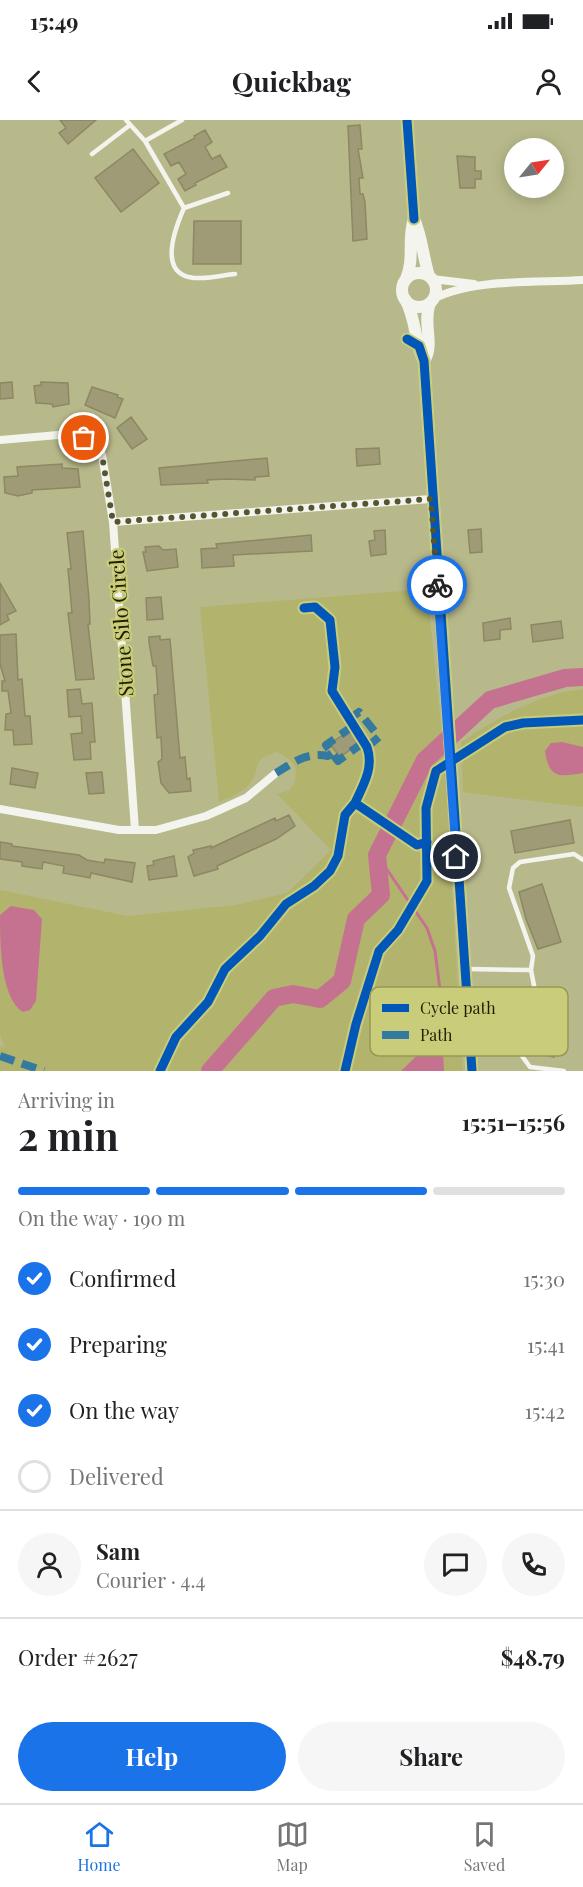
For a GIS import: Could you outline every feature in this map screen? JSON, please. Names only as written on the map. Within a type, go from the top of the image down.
[{"type":"street","points":[[406,120],[414,219],[420,234],[422,255],[436,288],[426,319],[430,352],[424,361]]},
{"type":"street","points":[[414,219],[410,232],[412,260],[404,282],[405,299],[413,315],[420,353],[424,361],[431,499],[465,987]]},
{"type":"street","points":[[404,282],[415,273],[431,278],[486,286]]},
{"type":"street","points":[[405,299],[414,306],[453,291],[486,286],[583,280]]},
{"type":"street","name":"Stone Silo Circle","points":[[0,440],[58,435],[84,438],[102,455],[113,522],[135,830]]},
{"type":"street","points":[[113,522],[431,499]]},
{"type":"street","points":[[0,809],[119,830],[156,830],[206,816],[246,798],[276,773]]},
{"type":"street","points":[[471,1056],[472,1071]]},
{"type":"lane","points":[[126,120],[145,141],[184,208],[174,239],[174,266],[181,274],[192,277],[236,274]]},
{"type":"lane","points":[[145,141],[182,120]]},
{"type":"lane","points":[[92,154],[130,125]]},
{"type":"lane","points":[[184,208],[228,193]]},
{"type":"lane","points":[[533,987],[531,970],[533,956],[510,888],[513,868],[519,862],[574,854],[583,860]]},
{"type":"lane","points":[[464,969],[531,970]]},
{"type":"lane","points":[[522,1056],[530,1067],[564,1071]]},
{"type":"green space","points":[[427,589],[444,753],[458,987],[370,987],[370,1056],[462,1056],[463,1071],[0,1071],[0,1046],[5,1048],[0,1035],[0,890],[128,916],[235,905],[287,893],[331,850],[277,794],[290,790],[296,772],[289,759],[277,752],[259,762],[254,777],[245,789],[219,802],[200,607]]},
{"type":"green space","points":[[583,689],[583,807],[463,792],[461,742],[534,701]]},
{"type":"shaded area","points":[[562,742],[583,747],[583,773],[561,775],[549,767],[545,751],[551,743]]},
{"type":"shaded area","points":[[11,906],[34,910],[42,919],[36,1001],[30,1010],[23,1012],[15,1005],[10,995],[1,953],[0,915]]},
{"type":"shaded area","points":[[416,1056],[443,1056],[444,1071],[401,1071]]},
{"type":"building","points":[[60,120],[96,120],[68,144],[59,133],[66,128]]},
{"type":"building","points":[[360,125],[362,149],[358,149],[363,178],[359,178],[360,194],[363,194],[365,202],[367,239],[353,241],[348,126]]},
{"type":"building","points":[[205,130],[212,142],[205,147],[212,159],[220,155],[227,167],[195,183],[196,185],[185,191],[178,179],[186,174],[179,162],[171,166],[164,154],[195,138],[194,136]]},
{"type":"building","points":[[133,149],[159,183],[121,212],[95,178]]},
{"type":"building","points":[[457,156],[475,157],[475,171],[481,171],[481,179],[475,179],[475,188],[460,188]]},
{"type":"building","points":[[194,221],[241,221],[241,264],[193,264]]},
{"type":"building","points":[[12,382],[13,398],[0,399],[0,383]]},
{"type":"building","points":[[41,382],[68,383],[69,404],[53,407],[52,404],[36,403],[34,386],[41,385]]},
{"type":"building","points":[[92,387],[118,395],[117,397],[123,399],[115,418],[85,405]]},
{"type":"building","points":[[131,417],[147,439],[132,449],[117,428]]},
{"type":"building","points":[[379,448],[380,464],[357,466],[356,449]]},
{"type":"building","points":[[267,458],[269,476],[255,477],[255,480],[207,480],[208,483],[161,485],[159,468]]},
{"type":"building","points":[[62,464],[62,468],[78,469],[80,487],[32,490],[32,493],[18,496],[5,493],[4,477],[18,476],[17,467]]},
{"type":"building","points":[[481,529],[482,552],[470,553],[468,530]]},
{"type":"building","points":[[385,530],[386,554],[371,556],[369,541],[375,540],[374,531]]},
{"type":"building","points":[[83,531],[89,599],[90,624],[88,624],[94,679],[76,680],[68,613],[72,613],[67,533]]},
{"type":"building","points":[[311,535],[312,551],[233,555],[234,566],[202,568],[201,549],[217,548],[216,544]]},
{"type":"building","points":[[159,546],[163,550],[176,549],[178,567],[147,571],[143,552],[146,552],[145,547]]},
{"type":"building","points":[[0,583],[16,611],[7,615],[9,620],[0,625]]},
{"type":"building","points":[[161,597],[163,619],[147,620],[146,598]]},
{"type":"building","points":[[510,618],[511,629],[500,630],[500,639],[484,641],[483,623]]},
{"type":"building","points":[[561,621],[563,638],[533,642],[531,625]]},
{"type":"building","points":[[16,634],[18,680],[22,679],[25,716],[30,716],[32,744],[14,745],[13,730],[5,730],[6,714],[11,713],[8,691],[2,691],[2,681],[5,681],[0,664],[0,635]]},
{"type":"building","points":[[160,636],[160,640],[170,639],[180,758],[185,757],[187,779],[190,778],[191,791],[169,793],[161,783],[158,762],[162,759],[161,737],[157,738],[154,695],[158,694],[156,666],[153,666],[149,642],[149,637]]},
{"type":"building","points":[[80,689],[82,704],[92,703],[95,742],[90,742],[91,759],[74,760],[71,734],[82,733],[81,716],[69,717],[67,690]]},
{"type":"building","points":[[350,730],[360,743],[340,757],[330,744]]},
{"type":"building","points":[[12,768],[38,773],[35,788],[10,784]]},
{"type":"building","points":[[102,772],[104,793],[89,794],[86,773]]},
{"type":"building","points":[[289,815],[295,826],[276,839],[217,866],[218,869],[194,876],[188,857],[194,853],[193,850],[211,846],[211,848],[275,818],[276,821]]},
{"type":"building","points":[[570,820],[574,843],[515,853],[511,831]]},
{"type":"building","points":[[0,842],[12,844],[12,846],[79,855],[87,860],[104,863],[105,859],[135,863],[132,882],[91,873],[90,878],[63,873],[64,866],[43,862],[42,869],[22,866],[22,862],[0,859]]},
{"type":"building","points":[[174,856],[177,876],[149,880],[147,866],[154,865],[153,861]]},
{"type":"building","points":[[542,884],[561,942],[538,949],[526,919],[519,892]]},
{"type":"waterway","points":[[210,1071],[274,998],[293,994],[320,999],[342,981],[356,919],[381,895],[377,855],[425,760],[490,700],[565,678],[583,677]]},
{"type":"waterway","points":[[377,855],[427,928],[435,951],[440,987]]},
{"type":"marked path","points":[[348,720],[359,712],[379,737],[367,747]]},
{"type":"marked path","points":[[353,726],[326,745],[338,761],[364,742]]},
{"type":"marked path","points":[[276,773],[300,759],[313,755],[328,756],[332,753]]},
{"type":"marked path","points":[[427,850],[445,848]]},
{"type":"marked path","points":[[0,1056],[44,1071]]},
{"type":"cycle path","points":[[407,120],[414,219]]},
{"type":"cycle path","points":[[407,339],[419,346],[424,361],[466,987]]},
{"type":"cycle path","points":[[304,608],[315,607],[330,620],[335,667],[332,691],[367,747],[369,754],[369,768],[355,803],[417,845],[427,842]]},
{"type":"cycle path","points":[[345,1071],[356,1024],[379,951],[398,930],[427,881],[426,808],[436,771],[505,727],[523,723],[583,720]]},
{"type":"cycle path","points":[[160,1071],[176,1037],[208,1002],[225,969],[260,936],[286,904],[314,886],[330,871],[338,856],[345,815],[355,803]]},
{"type":"cycle path","points":[[471,1056],[472,1071]]},
{"type":"way so far","points":[[84,438],[102,455],[113,522],[431,499],[437,585]]},
{"type":"route","points":[[437,585],[456,857]]}]
